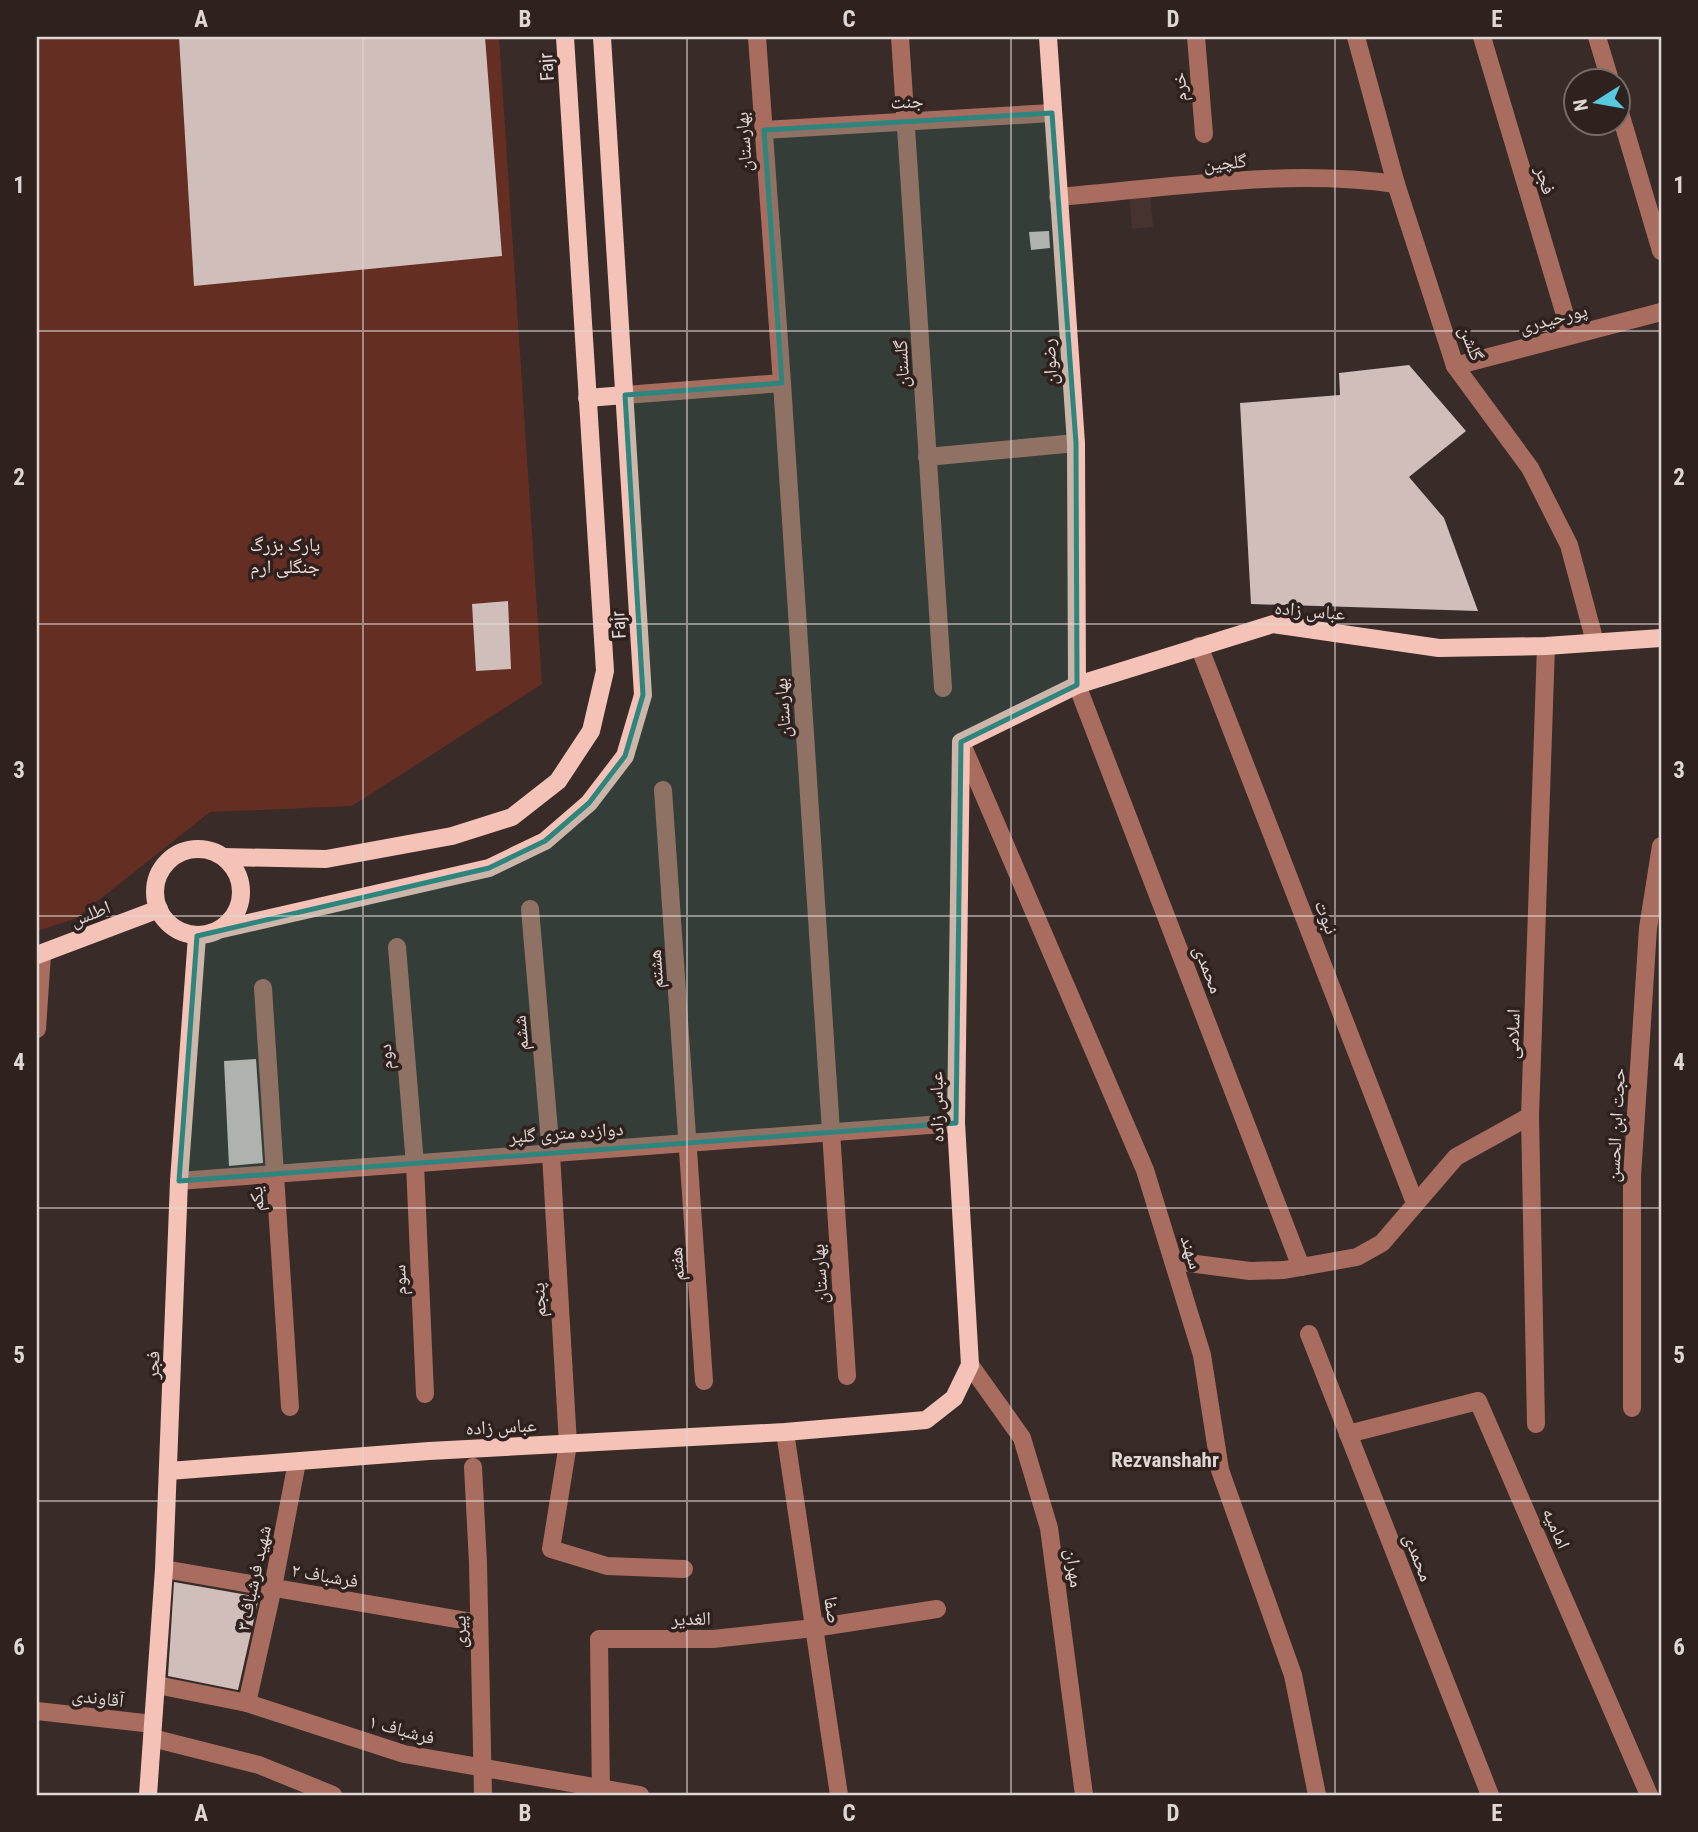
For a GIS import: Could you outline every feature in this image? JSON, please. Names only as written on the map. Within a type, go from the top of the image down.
[{"type":"main road","name":"Fajr","points":[[224,857],[326,859],[452,836],[512,817],[558,781],[590,731],[605,671],[565,37]]},
{"type":"main road","name":"Fajr","points":[[222,929],[489,868],[545,841],[589,803],[625,756],[643,695],[602,37]]},
{"type":"main road","name":"رضوان","points":[[1048,37],[1076,443],[1077,685]]},
{"type":"main road","points":[[587,398],[625,395]]},
{"type":"main road","name":"عباس زاده","points":[[169,1471],[429,1451],[785,1432],[926,1420],[954,1398],[970,1365],[956,1123],[961,742],[1077,685],[1273,624],[1439,648],[1546,646],[1661,638]]},
{"type":"main road","points":[[198,849],[224,857],[233,867],[240,880],[239,907],[222,929],[197,936],[174,928],[159,909],[155,895],[156,881],[171,858],[184,851],[198,849]]},
{"type":"main road","name":"اطلس","points":[[39,954],[159,909]]},
{"type":"main road","name":"فجر","points":[[148,1795],[169,1471],[179,1181],[197,936]]},
{"type":"street","name":"بهارستان","points":[[757,37],[847,1376]]},
{"type":"street","name":"گلستان","points":[[900,37],[943,688]]},
{"type":"street","name":"خرم","points":[[1196,37],[1203,134]]},
{"type":"street","name":"گلشن","points":[[1356,37],[1396,184],[1455,366],[1530,467],[1569,545],[1595,642]]},
{"type":"street","name":"فجر","points":[[1482,37],[1571,335]]},
{"type":"street","points":[[1597,37],[1606,66]]},
{"type":"street","name":"جنت","points":[[764,130],[1052,113]]},
{"type":"street","points":[[1627,136],[1661,251]]},
{"type":"street","name":"گلچین","points":[[1058,197],[1311,176],[1396,184]]},
{"type":"street","name":"پورحیدری","points":[[1455,366],[1661,312]]},
{"type":"street","points":[[625,395],[782,383]]},
{"type":"street","points":[[927,457],[1076,443]]},
{"type":"street","name":"نبوت","points":[[1199,646],[1415,1203]]},
{"type":"street","name":"اسلامی","points":[[1536,1424],[1530,1116],[1546,646]]},
{"type":"street","name":"محمدی","points":[[1077,685],[1301,1267]]},
{"type":"street","name":"سهند","points":[[961,742],[1145,1170],[1202,1355],[1220,1470],[1293,1675],[1317,1795]]},
{"type":"street","name":"هشتم","points":[[663,790],[689,1144]]},
{"type":"street","name":"حجت ابن الحسن","points":[[1632,1408],[1632,1177],[1648,928],[1661,846]]},
{"type":"street","name":"ششم","points":[[530,908],[551,1154]]},
{"type":"street","name":"دوم","points":[[397,947],[415,1164]]},
{"type":"street","points":[[37,1029],[39,954]]},
{"type":"street","name":"یکم","points":[[263,988],[290,1407]]},
{"type":"street","points":[[1173,1261],[1250,1271],[1301,1267],[1357,1257],[1382,1243],[1456,1157],[1530,1116]]},
{"type":"street","name":"دوازده متری گلپر","points":[[179,1181],[956,1123]]},
{"type":"street","name":"هفتم","points":[[689,1144],[704,1381]]},
{"type":"street","name":"پنجم","points":[[551,1154],[568,1444],[551,1549],[607,1566],[684,1569]]},
{"type":"street","name":"سوم","points":[[415,1164],[425,1394]]},
{"type":"street","name":"محمدی","points":[[1310,1334],[1490,1795]]},
{"type":"street","name":"مهران","points":[[970,1365],[1021,1438],[1049,1528],[1084,1795]]},
{"type":"street","name":"امامیه","points":[[1348,1434],[1478,1401],[1649,1795]]},
{"type":"street","name":"صفا","points":[[785,1432],[839,1795]]},
{"type":"street","name":"شهید فرشباف ۳","points":[[247,1703],[274,1587],[297,1461]]},
{"type":"street","name":"پیری","points":[[473,1467],[482,1795]]},
{"type":"street","name":"فرشباف ۲","points":[[164,1569],[479,1623]]},
{"type":"street","name":"الغدیر","points":[[601,1792],[599,1639],[713,1639],[814,1628],[937,1609]]},
{"type":"street","name":"فرشباف ۱","points":[[157,1685],[247,1703],[404,1754],[601,1792],[640,1795]]},
{"type":"street","name":"آقاوندی","points":[[37,1710],[153,1731],[259,1765],[333,1795]]},
{"type":"highlighted area","points":[[1052,113],[1076,443],[1077,685],[961,742],[956,1123],[179,1181],[197,936],[489,868],[545,841],[589,803],[625,756],[643,695],[625,395],[782,383],[764,130]]},
{"type":"shaded area","points":[[1150,193],[1153,227],[1132,229],[1129,194]]},
{"type":"green space","name":"پارک بزرگ جنگلی ارم","points":[[37,37],[499,37],[542,684],[352,806],[210,812],[75,919],[37,931]]},
{"type":"building","points":[[179,37],[485,37],[502,256],[194,286]]},
{"type":"building","points":[[1049,231],[1050,248],[1031,250],[1029,232]]},
{"type":"building","points":[[1409,365],[1466,431],[1409,477],[1444,518],[1478,611],[1251,604],[1240,403],[1340,395],[1339,373]]},
{"type":"building","points":[[508,601],[511,669],[476,671],[472,604]]},
{"type":"building","points":[[256,1059],[263,1163],[229,1166],[224,1061]]},
{"type":"building","points":[[174,1582],[259,1597],[238,1690],[168,1676]]},
{"type":"district","name":"Rezvanshahr","points":[[1165,1460]]}]
